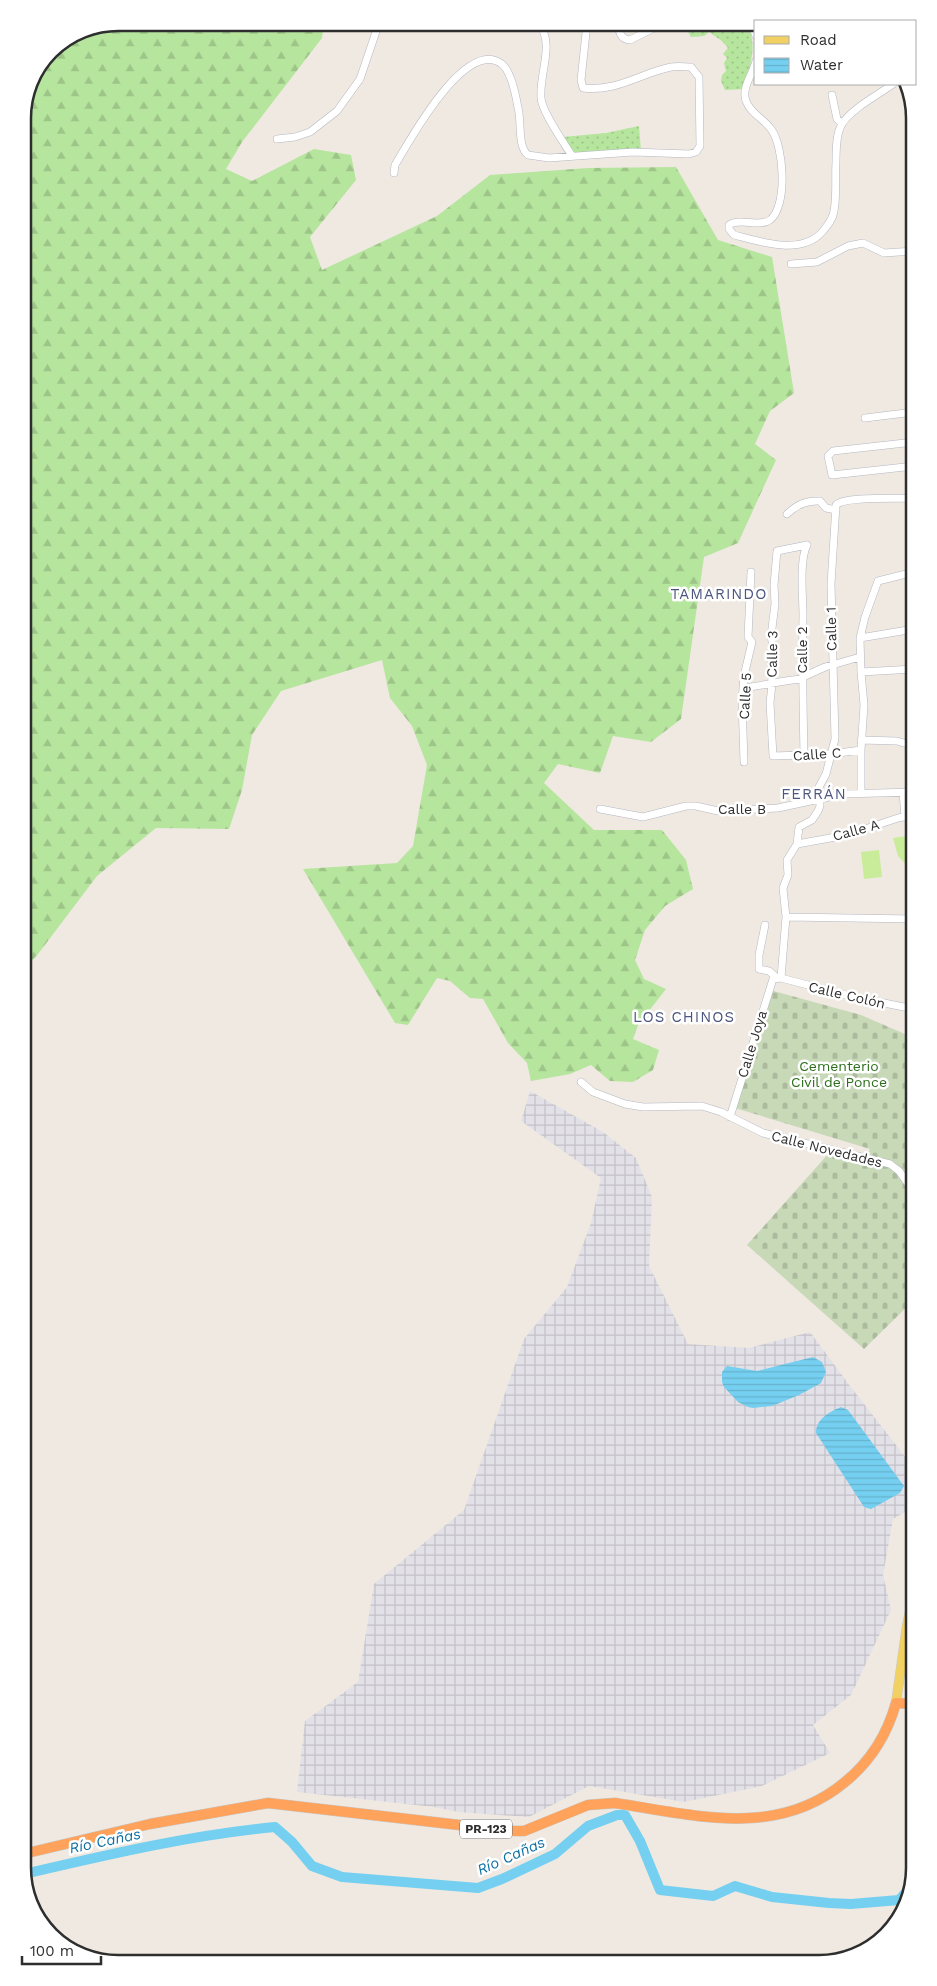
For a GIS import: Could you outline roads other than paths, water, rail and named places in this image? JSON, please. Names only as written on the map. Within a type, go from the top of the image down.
[{"type":"highway","points":[[896,1704],[906,1704]]},
{"type":"highway","name":"PR-123","points":[[31,1851],[155,1823],[268,1803],[500,1831],[524,1831],[588,1805],[600,1803],[615,1803],[716,1818],[764,1818],[793,1811],[817,1801],[855,1774],[871,1757],[880,1742],[896,1704]]},
{"type":"main road","name":"PR-123","points":[[896,1704],[906,1634]]},
{"type":"street","points":[[277,139],[295,137],[310,132],[337,111],[360,78],[376,31]]},
{"type":"street","points":[[543,31],[547,46],[541,99],[548,116],[572,156]]},
{"type":"street","points":[[394,173],[394,165],[438,98],[451,82],[477,62],[485,60],[498,63],[508,72],[518,108],[522,145],[526,154],[543,158],[633,152],[689,154],[696,152],[700,146],[699,77],[696,71],[691,67],[672,67],[620,85],[593,89],[583,88],[581,80],[586,31]]},
{"type":"street","points":[[620,31],[624,39],[630,40],[648,31]]},
{"type":"street","points":[[754,66],[745,90],[745,99],[749,108],[771,129],[778,143],[782,167],[779,200],[776,212],[769,220],[759,223],[732,223],[729,229],[731,234],[792,246],[804,244],[818,237],[830,223],[834,213],[836,148],[842,124],[892,85]]},
{"type":"street","points":[[832,95],[837,118],[842,124]]},
{"type":"street","points":[[791,264],[817,262],[851,245],[863,243],[884,253],[906,251]]},
{"type":"street","points":[[865,418],[906,413]]},
{"type":"street","points":[[906,443],[833,451],[828,456],[832,474],[906,467]]},
{"type":"street","points":[[787,514],[804,502],[817,500],[826,508],[854,500],[906,498]]},
{"type":"street","name":"Calle 1","points":[[797,844],[799,827],[815,816],[820,806],[819,785],[826,774],[834,740],[831,584],[836,506]]},
{"type":"street","name":"Calle 3","points":[[773,756],[770,703],[773,647],[771,636],[775,604],[774,585],[777,551],[807,545]]},
{"type":"street","name":"Calle 2","points":[[804,754],[801,651],[802,582],[804,555],[807,545]]},
{"type":"street","name":"Calle 5","points":[[744,762],[743,688],[752,642],[748,637],[751,572]]},
{"type":"street","points":[[861,793],[864,705],[860,638],[878,581],[906,574]]},
{"type":"street","points":[[860,638],[906,630]]},
{"type":"street","points":[[743,688],[772,684],[781,680],[803,678],[860,657]]},
{"type":"street","points":[[861,672],[906,669]]},
{"type":"street","points":[[862,740],[897,741],[906,744]]},
{"type":"street","name":"Calle C","points":[[773,756],[831,754],[861,750]]},
{"type":"street","points":[[903,793],[905,817]]},
{"type":"street","name":"Calle B","points":[[600,809],[643,817],[686,806],[696,806],[718,811],[755,810],[788,807],[843,794],[906,793]]},
{"type":"street","name":"Calle A","points":[[797,844],[847,835],[905,817]]},
{"type":"street","points":[[765,926],[759,955],[759,969],[769,971],[779,978],[786,917],[783,888],[788,875],[787,860],[797,844]]},
{"type":"street","points":[[786,917],[906,919]]},
{"type":"street","name":"Calle Colón","points":[[779,978],[828,991],[906,1007]]},
{"type":"street","name":"Calle Joya","points":[[730,1118],[772,981],[779,978]]},
{"type":"street","name":"Calle Novedades","points":[[580,1082],[593,1092],[625,1104],[643,1107],[696,1105],[720,1112],[763,1133],[890,1164],[900,1171],[906,1180]]},
{"type":"water","points":[[813,1357],[822,1362],[826,1372],[821,1383],[799,1395],[772,1406],[748,1407],[738,1402],[724,1387],[722,1382],[722,1372],[727,1366],[757,1371]]},
{"type":"water","points":[[841,1407],[848,1410],[904,1486],[900,1493],[871,1509],[864,1507],[816,1433],[821,1420]]},
{"type":"waterway","name":"Río Cañas","points":[[32,1872],[180,1840],[275,1827],[292,1842],[312,1866],[342,1877],[478,1888],[555,1854],[588,1826],[617,1815],[625,1815],[640,1841],[660,1890],[713,1896],[735,1886],[772,1897],[829,1903],[851,1904],[899,1900]]},
{"type":"district","name":"TAMARINDO","points":[[719,594]]},
{"type":"district","name":"FERRÁN","points":[[814,794]]},
{"type":"district","name":"LOS CHINOS","points":[[684,1017]]},
{"type":"park label","name":"Cementerio Civil de Ponce","points":[[839,1074]]}]
